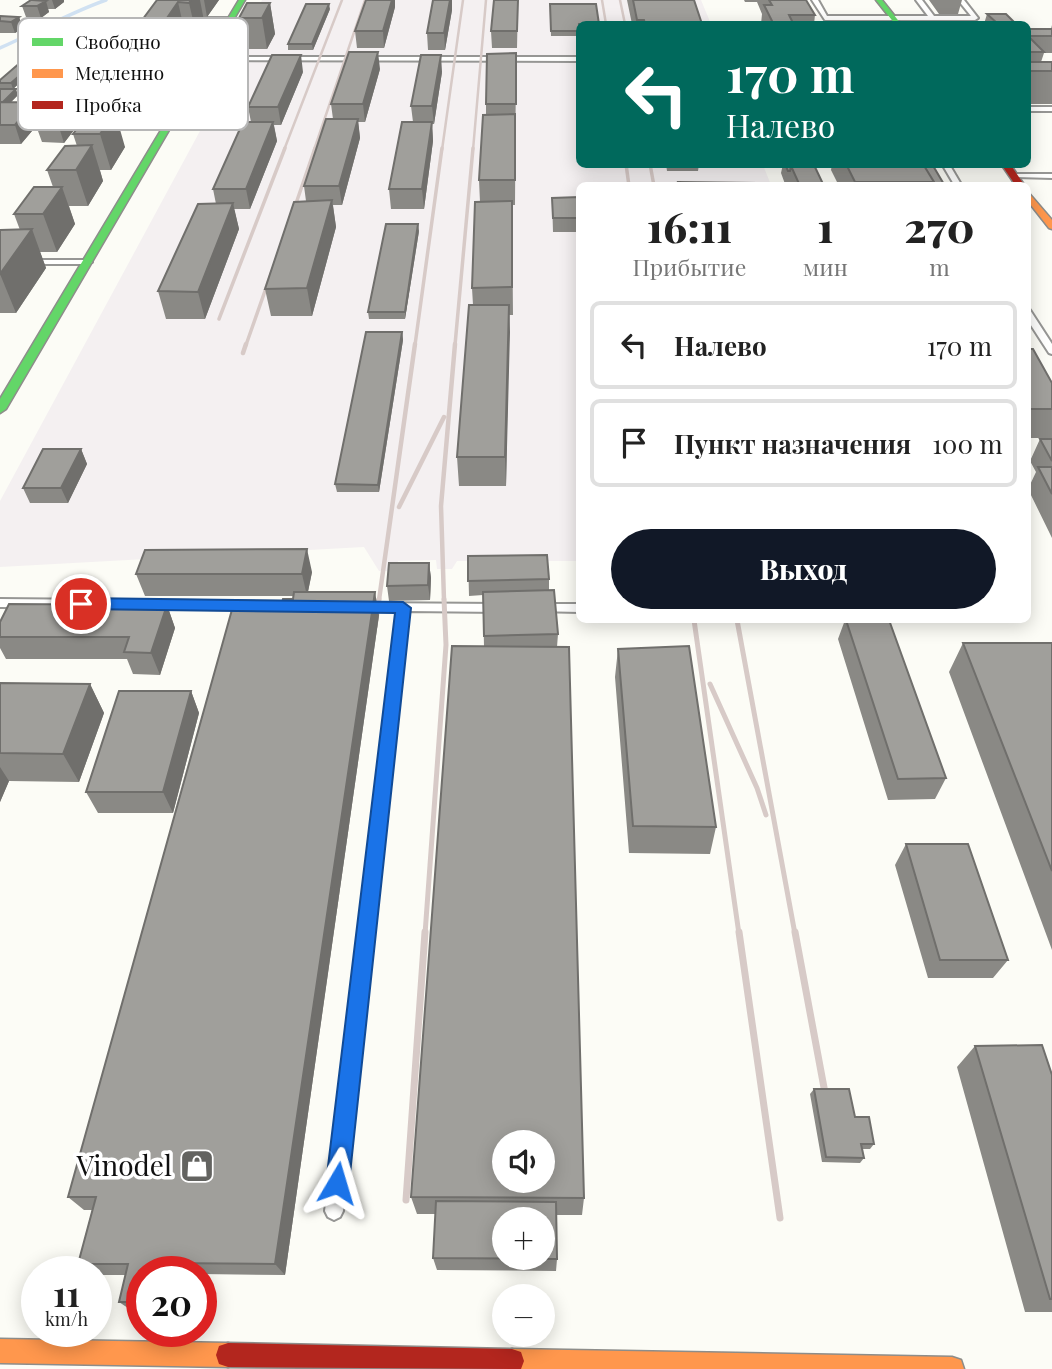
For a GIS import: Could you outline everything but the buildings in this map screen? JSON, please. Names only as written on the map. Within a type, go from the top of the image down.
[{"type":"street","points":[[231,18],[242,0]]},
{"type":"street","points":[[879,0],[895,21]]},
{"type":"street","points":[[0,409],[165,130]]},
{"type":"street","points":[[1031,199],[1052,226]]},
{"type":"street","points":[[0,1351],[952,1369]]},
{"type":"lane","points":[[815,0],[825,18],[895,21],[975,18],[961,0]]},
{"type":"lane","points":[[919,0],[932,18]]},
{"type":"lane","points":[[248,59],[576,59]]},
{"type":"lane","points":[[1031,109],[1052,109]]},
{"type":"lane","points":[[1013,175],[1052,176]]},
{"type":"lane","points":[[21,262],[88,262]]},
{"type":"lane","points":[[1031,318],[1052,351]]},
{"type":"lane","points":[[0,603],[308,606]]},
{"type":"lane","points":[[350,607],[513,608]]},
{"type":"lane","points":[[334,1210],[403,608]]},
{"type":"lane","points":[[526,608],[576,608]]},
{"type":"shaded area","points":[[262,0],[701,0],[710,21],[576,21],[576,168],[764,168],[770,182],[576,182],[576,561],[457,561],[452,569],[437,569],[436,560],[398,561],[396,571],[379,571],[364,547],[0,567],[0,501],[201,130],[248,130],[248,39],[251,23]]},
{"type":"waterway","points":[[64,18],[106,0]]},
{"type":"waterway","points":[[0,48],[18,40]]},
{"type":"railway","points":[[284,150],[342,0]]},
{"type":"railway","points":[[314,150],[365,0]]},
{"type":"railway","points":[[442,150],[463,0]]},
{"type":"railway","points":[[473,150],[486,0]]},
{"type":"railway","points":[[602,0],[606,21]]},
{"type":"railway","points":[[620,0],[624,21]]},
{"type":"railway","points":[[219,319],[285,148]]},
{"type":"railway","points":[[290,221],[315,148]]},
{"type":"railway","points":[[415,345],[442,148]]},
{"type":"railway","points":[[455,345],[473,148]]},
{"type":"railway","points":[[627,168],[628,182]]},
{"type":"railway","points":[[651,168],[653,182]]},
{"type":"railway","points":[[246,345],[272,271]]},
{"type":"railway","points":[[243,353],[246,344]]},
{"type":"railway","points":[[379,600],[415,344]]},
{"type":"railway","points":[[444,600],[441,506],[455,344]]},
{"type":"railway","points":[[399,507],[444,417]]},
{"type":"railway","points":[[375,627],[379,599]]},
{"type":"railway","points":[[425,934],[446,645],[444,599]]},
{"type":"railway","points":[[694,623],[739,934]]},
{"type":"railway","points":[[738,623],[795,934]]},
{"type":"railway","points":[[710,684],[757,788],[766,815]]},
{"type":"railway","points":[[406,1200],[425,932]]},
{"type":"railway","points":[[739,932],[780,1218]]},
{"type":"railway","points":[[795,932],[828,1109]]},
{"type":"traffic: fast","points":[[231,18],[242,0]]},
{"type":"traffic: fast","points":[[879,0],[896,21]]},
{"type":"traffic: fast","points":[[0,409],[165,130]]},
{"type":"traffic: slow","points":[[1031,199],[1052,226]]},
{"type":"traffic: slow","points":[[0,1351],[228,1355]]},
{"type":"traffic: slow","points":[[512,1361],[952,1369]]},
{"type":"traffic: jam","points":[[1008,168],[1018,182]]},
{"type":"traffic: jam","points":[[228,1355],[512,1361]]},
{"type":"place","name":"Vinodel","points":[[197,1166]]},
{"type":"route","points":[[81,604],[403,608],[337,1183]]}]
